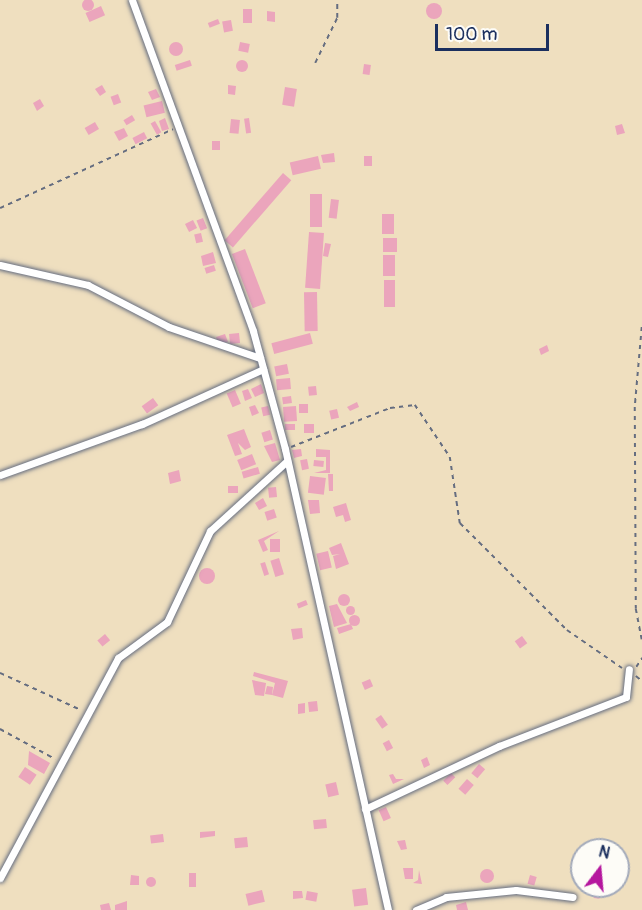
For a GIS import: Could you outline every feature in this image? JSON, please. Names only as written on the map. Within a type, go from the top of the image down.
[{"type":"street","points":[[132,0],[179,122],[260,358],[285,449],[388,910]]},
{"type":"street","points":[[0,264],[88,285],[169,327],[260,358]]},
{"type":"street","points":[[0,476],[142,424],[263,369]]},
{"type":"street","points":[[0,878],[86,712],[125,649],[167,622],[210,531],[287,461]]},
{"type":"street","points":[[365,809],[500,746],[626,697],[629,669]]},
{"type":"street","points":[[416,910],[446,897],[516,890],[570,897]]},
{"type":"path","points":[[315,63],[337,18],[337,0]]},
{"type":"path","points":[[0,208],[155,141],[179,122]]},
{"type":"path","points":[[642,327],[635,407],[636,609],[642,639]]},
{"type":"path","points":[[285,449],[390,408],[415,405],[450,457],[460,523],[567,630],[629,669],[642,658]]},
{"type":"path","points":[[0,673],[86,712]]},
{"type":"path","points":[[0,729],[60,762]]},
{"type":"building","points":[[90,-1],[93,0],[93,10],[86,11],[83,10],[82,3],[83,0]]},
{"type":"building","points":[[434,3],[442,11],[434,19],[426,11]]},
{"type":"building","points":[[101,6],[105,15],[90,22],[85,13]]},
{"type":"building","points":[[243,9],[252,9],[252,23],[243,23]]},
{"type":"building","points":[[267,11],[275,12],[275,22],[267,21]]},
{"type":"building","points":[[218,19],[220,24],[210,28],[208,23]]},
{"type":"building","points":[[231,20],[233,31],[224,32],[222,22]]},
{"type":"building","points":[[173,42],[179,42],[183,49],[179,56],[173,56],[169,52],[169,46]]},
{"type":"building","points":[[240,42],[250,44],[248,53],[238,51]]},
{"type":"building","points":[[190,60],[192,66],[177,71],[175,65]]},
{"type":"building","points":[[244,60],[248,66],[244,72],[240,72],[236,64]]},
{"type":"building","points":[[364,64],[371,65],[370,75],[363,74]]},
{"type":"building","points":[[102,85],[106,92],[100,96],[95,89]]},
{"type":"building","points":[[228,85],[236,86],[235,95],[228,94]]},
{"type":"building","points":[[285,87],[297,89],[294,107],[282,105]]},
{"type":"building","points":[[156,89],[160,97],[152,100],[148,92]]},
{"type":"building","points":[[118,94],[121,102],[114,105],[111,97]]},
{"type":"building","points":[[40,99],[44,106],[37,111],[33,103]]},
{"type":"building","points":[[162,101],[165,113],[146,117],[144,106]]},
{"type":"building","points":[[132,115],[135,120],[127,125],[123,120]]},
{"type":"building","points":[[165,118],[169,129],[162,131],[159,121]]},
{"type":"building","points":[[249,118],[251,133],[246,134],[244,119]]},
{"type":"building","points":[[231,119],[240,120],[238,134],[230,133]]},
{"type":"building","points":[[155,121],[161,132],[157,135],[151,123]]},
{"type":"building","points":[[95,122],[99,129],[89,135],[85,128]]},
{"type":"building","points":[[622,124],[625,133],[617,135],[615,126]]},
{"type":"building","points":[[124,128],[128,136],[119,141],[114,132]]},
{"type":"building","points":[[144,132],[147,138],[136,144],[132,138]]},
{"type":"building","points":[[212,141],[220,141],[220,150],[212,150]]},
{"type":"building","points":[[334,153],[335,162],[323,163],[321,155]]},
{"type":"building","points":[[318,156],[321,169],[293,175],[290,163]]},
{"type":"building","points":[[364,156],[372,156],[372,166],[364,166]]},
{"type":"building","points":[[283,173],[291,180],[233,247],[225,240]]},
{"type":"building","points":[[310,194],[322,194],[322,227],[310,227]]},
{"type":"building","points":[[331,199],[339,200],[337,219],[329,218]]},
{"type":"building","points":[[382,214],[394,214],[394,234],[382,234]]},
{"type":"building","points":[[203,218],[207,228],[201,231],[197,221]]},
{"type":"building","points":[[193,220],[197,228],[189,232],[185,224]]},
{"type":"building","points":[[309,232],[324,233],[320,289],[305,288]]},
{"type":"building","points":[[201,233],[203,242],[196,243],[194,235]]},
{"type":"building","points":[[383,238],[397,238],[397,252],[383,252]]},
{"type":"building","points":[[325,243],[331,244],[328,257],[323,256]]},
{"type":"building","points":[[245,249],[266,303],[253,308],[232,254]]},
{"type":"building","points":[[213,252],[216,263],[203,266],[201,256]]},
{"type":"building","points":[[383,255],[395,255],[395,276],[383,276]]},
{"type":"building","points":[[214,265],[216,271],[206,274],[204,268]]},
{"type":"building","points":[[384,280],[395,280],[395,307],[384,307]]},
{"type":"building","points":[[304,292],[317,292],[318,331],[305,331]]},
{"type":"building","points":[[239,333],[240,343],[230,344],[229,334]]},
{"type":"building","points":[[310,333],[313,344],[274,354],[271,343]]},
{"type":"building","points":[[225,334],[228,342],[218,343],[216,337]]},
{"type":"building","points":[[547,345],[549,351],[541,355],[539,349]]},
{"type":"building","points":[[287,364],[289,374],[276,376],[274,366]]},
{"type":"building","points":[[290,378],[291,389],[277,390],[276,379]]},
{"type":"building","points":[[261,384],[264,393],[255,397],[251,389]]},
{"type":"building","points":[[316,386],[317,395],[309,396],[308,387]]},
{"type":"building","points":[[248,389],[252,398],[245,401],[242,391]]},
{"type":"building","points":[[235,390],[241,404],[233,407],[227,394]]},
{"type":"building","points":[[291,396],[292,403],[283,404],[282,397]]},
{"type":"building","points":[[153,398],[158,405],[147,414],[142,406]]},
{"type":"building","points":[[357,402],[359,407],[350,411],[347,407]]},
{"type":"building","points":[[299,404],[308,404],[308,413],[299,413]]},
{"type":"building","points":[[255,405],[259,413],[252,416],[249,407]]},
{"type":"building","points":[[268,406],[270,415],[263,416],[261,408]]},
{"type":"building","points":[[296,406],[297,421],[284,422],[283,407]]},
{"type":"building","points":[[337,409],[339,418],[331,420],[329,411]]},
{"type":"building","points":[[285,424],[295,424],[295,430],[285,430]]},
{"type":"building","points":[[304,424],[314,424],[314,433],[304,433]]},
{"type":"building","points":[[244,429],[251,447],[245,450],[238,443],[242,454],[235,456],[227,435]]},
{"type":"building","points":[[270,430],[273,440],[264,442],[261,433]]},
{"type":"building","points":[[275,443],[280,460],[272,462],[264,446]]},
{"type":"building","points":[[301,449],[302,456],[294,458],[292,450]]},
{"type":"building","points":[[316,449],[330,450],[330,473],[314,473],[326,470],[326,457],[316,457]]},
{"type":"building","points":[[252,454],[256,464],[241,470],[237,460]]},
{"type":"building","points":[[307,459],[309,469],[302,470],[300,460]]},
{"type":"building","points":[[314,460],[324,461],[323,467],[313,466]]},
{"type":"building","points":[[258,467],[260,474],[244,478],[242,472]]},
{"type":"building","points":[[179,470],[181,481],[170,484],[168,473]]},
{"type":"building","points":[[328,474],[333,474],[333,491],[329,491]]},
{"type":"building","points":[[310,476],[326,478],[324,495],[308,493]]},
{"type":"building","points":[[228,486],[238,486],[238,493],[228,493]]},
{"type":"building","points":[[276,487],[277,497],[269,498],[268,488]]},
{"type":"building","points":[[263,498],[267,506],[259,510],[255,503]]},
{"type":"building","points":[[308,500],[319,500],[320,513],[310,514]]},
{"type":"building","points":[[346,503],[351,520],[345,522],[343,515],[336,517],[333,507]]},
{"type":"building","points":[[274,509],[277,518],[267,521],[264,512]]},
{"type":"building","points":[[279,531],[264,541],[268,550],[263,552],[258,540]]},
{"type":"building","points":[[270,539],[280,539],[280,552],[270,552]]},
{"type":"building","points":[[341,543],[349,564],[336,569],[333,556],[340,554],[332,555],[329,548]]},
{"type":"building","points":[[328,551],[332,568],[320,570],[316,554]]},
{"type":"building","points":[[279,558],[284,574],[275,577],[270,561]]},
{"type":"building","points":[[265,562],[269,574],[264,576],[260,564]]},
{"type":"building","points":[[207,568],[213,570],[215,576],[213,582],[207,584],[201,582],[199,576],[201,570]]},
{"type":"building","points":[[346,594],[350,600],[346,606],[342,606],[338,598]]},
{"type":"building","points":[[306,600],[308,605],[299,608],[297,604]]},
{"type":"building","points":[[337,604],[347,623],[334,627],[329,606]]},
{"type":"building","points":[[350,606],[354,610],[350,614],[346,610]]},
{"type":"building","points":[[354,615],[358,616],[358,624],[354,625],[350,624],[349,620],[350,616]]},
{"type":"building","points":[[351,624],[353,629],[339,634],[337,628]]},
{"type":"building","points":[[302,628],[303,638],[293,640],[291,629]]},
{"type":"building","points":[[105,634],[110,640],[102,647],[97,640]]},
{"type":"building","points":[[522,636],[527,643],[520,649],[515,641]]},
{"type":"building","points":[[254,672],[288,681],[283,698],[272,695],[275,683],[253,676]]},
{"type":"building","points":[[370,679],[373,686],[365,690],[362,683]]},
{"type":"building","points":[[252,680],[266,683],[264,696],[255,695]]},
{"type":"building","points":[[267,686],[273,687],[272,695],[265,694]]},
{"type":"building","points":[[317,701],[318,711],[309,712],[308,702]]},
{"type":"building","points":[[305,703],[305,713],[298,714],[298,704]]},
{"type":"building","points":[[381,715],[388,725],[382,729],[375,719]]},
{"type":"building","points":[[389,740],[393,748],[387,751],[383,743]]},
{"type":"building","points":[[29,751],[50,763],[44,774],[28,765]]},
{"type":"building","points":[[427,757],[430,765],[424,768],[421,760]]},
{"type":"building","points":[[479,764],[485,769],[477,778],[471,773]]},
{"type":"building","points":[[25,767],[37,775],[30,785],[18,777]]},
{"type":"building","points":[[451,773],[455,777],[447,785],[443,781]]},
{"type":"building","points":[[393,774],[396,779],[404,779],[393,784],[389,775]]},
{"type":"building","points":[[467,779],[474,785],[465,795],[458,789]]},
{"type":"building","points":[[336,782],[339,795],[328,797],[325,784]]},
{"type":"building","points":[[386,807],[391,818],[384,821],[379,810]]},
{"type":"building","points":[[326,819],[327,828],[314,829],[313,820]]},
{"type":"building","points":[[215,831],[215,836],[200,838],[200,832]]},
{"type":"building","points":[[163,834],[164,842],[151,844],[150,836]]},
{"type":"building","points":[[247,837],[248,847],[235,848],[234,838]]},
{"type":"building","points":[[405,840],[407,849],[401,850],[397,841]]},
{"type":"building","points":[[403,868],[413,868],[413,879],[405,879]]},
{"type":"building","points":[[484,869],[490,869],[494,876],[490,883],[484,883],[480,879],[480,873]]},
{"type":"building","points":[[419,870],[422,884],[413,883],[418,880]]},
{"type":"building","points":[[189,873],[196,873],[196,887],[189,887]]},
{"type":"building","points":[[131,875],[139,876],[139,885],[130,885]]},
{"type":"building","points":[[530,875],[537,877],[534,886],[528,884]]},
{"type":"building","points":[[151,877],[155,878],[155,886],[151,887],[147,886],[146,882],[147,878]]},
{"type":"building","points":[[366,888],[368,905],[354,907],[352,890]]},
{"type":"building","points":[[262,890],[265,902],[248,906],[246,894]]},
{"type":"building","points":[[293,891],[302,891],[303,898],[293,899]]},
{"type":"building","points":[[307,891],[318,893],[316,902],[305,900]]},
{"type":"building","points":[[127,901],[127,910],[115,910],[115,905]]},
{"type":"building","points":[[466,902],[468,910],[457,910],[456,905]]},
{"type":"building","points":[[109,903],[111,910],[101,910],[100,905]]}]
